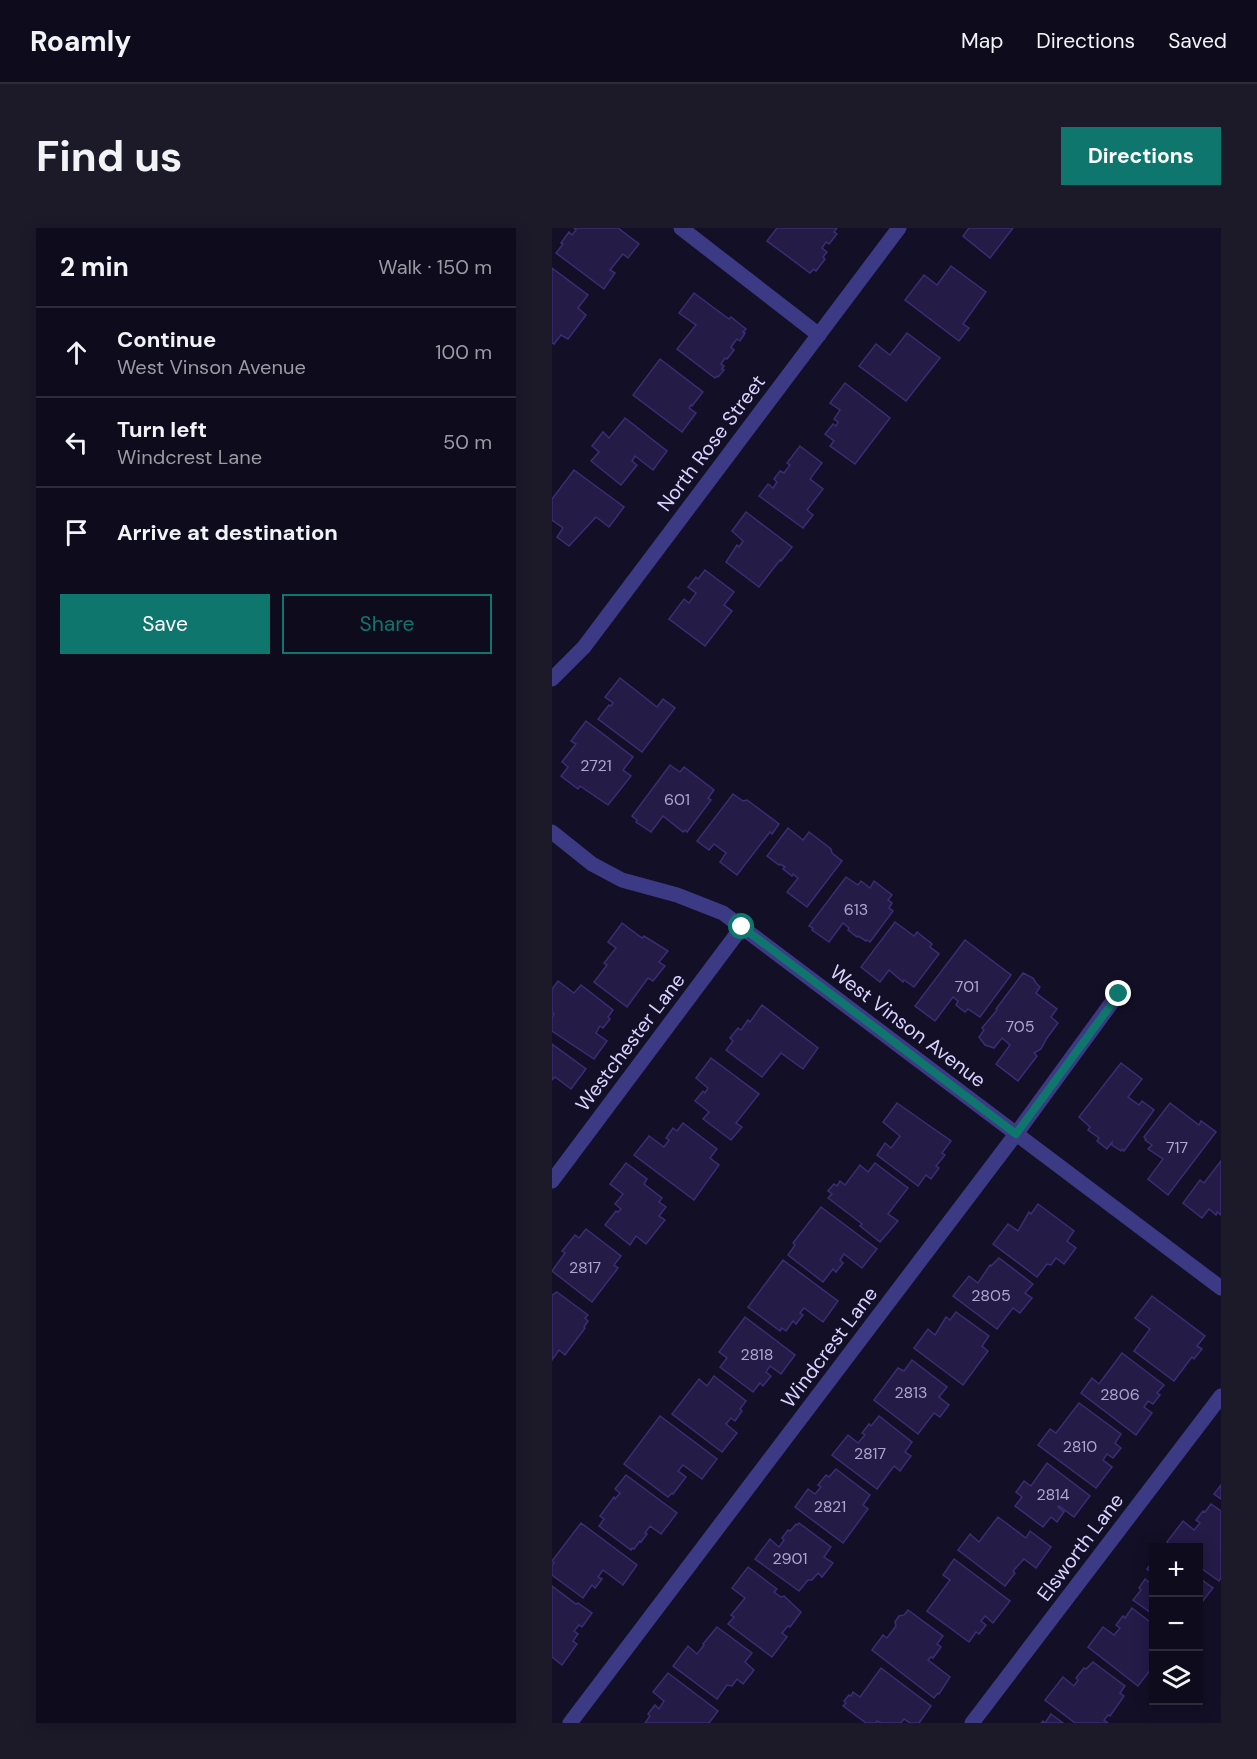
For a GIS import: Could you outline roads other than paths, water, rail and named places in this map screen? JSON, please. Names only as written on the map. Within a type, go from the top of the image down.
[{"type":"street","points":[[681,228],[819,334]]},
{"type":"street","name":"North Rose Street","points":[[552,679],[584,647],[899,228]]},
{"type":"street","name":"West Vinson Avenue","points":[[552,832],[592,864],[622,880],[677,895],[723,913],[1221,1288]]},
{"type":"street","name":"Westchester Lane","points":[[552,1181],[742,927]]},
{"type":"street","name":"Windcrest Lane","points":[[570,1723],[1016,1134],[1119,994]]},
{"type":"street","name":"Elsworth Lane","points":[[972,1723],[1221,1396]]}]
